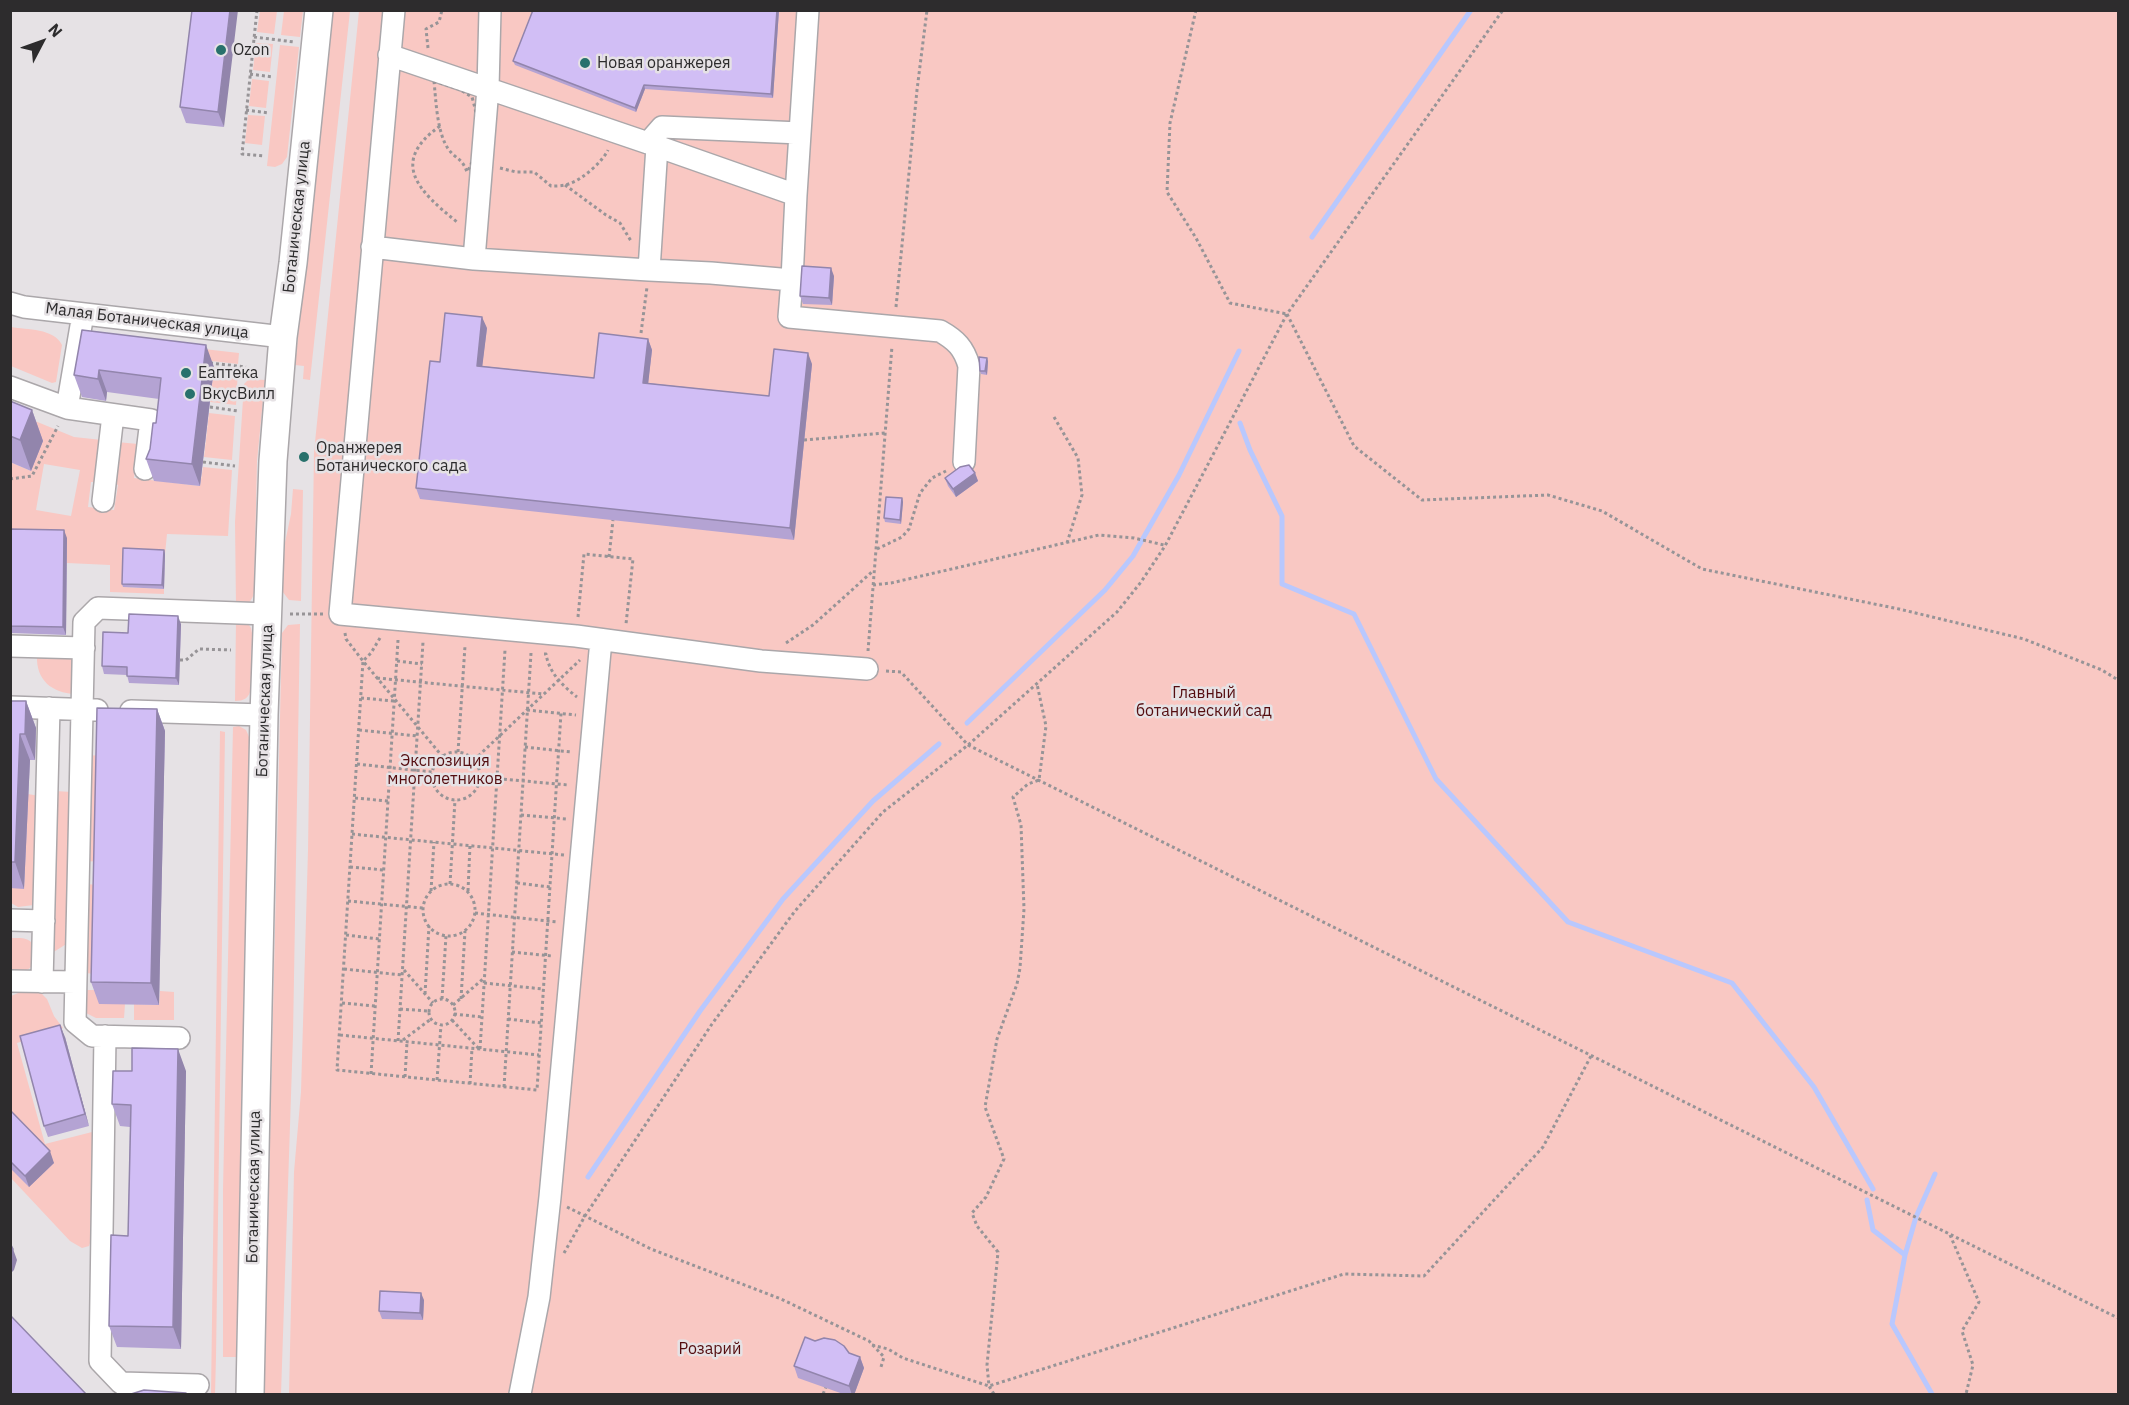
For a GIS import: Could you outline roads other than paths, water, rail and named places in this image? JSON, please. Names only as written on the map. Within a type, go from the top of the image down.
[{"type":"main road","name":"Ботаническая улица","points":[[250,1395],[264,715],[273,461],[283,337],[319,10]]},
{"type":"street","points":[[394,10],[339,614],[576,636],[760,661],[867,669]]},
{"type":"street","points":[[474,259],[488,88],[490,10]]},
{"type":"street","points":[[808,10],[789,317],[940,331],[956,340],[966,354],[969,366],[964,462]]},
{"type":"street","points":[[389,55],[796,195]]},
{"type":"street","points":[[649,270],[652,144],[662,127],[800,133]]},
{"type":"street","points":[[372,247],[474,259],[792,280]]},
{"type":"street","name":"Малая Ботаническая улица","points":[[10,303],[82,314],[283,337]]},
{"type":"street","points":[[67,408],[82,314]]},
{"type":"street","points":[[10,387],[67,408],[151,420],[145,469]]},
{"type":"street","points":[[103,501],[113,415]]},
{"type":"street","points":[[179,1038],[92,1036],[75,1022],[84,622],[98,608],[268,614]]},
{"type":"street","points":[[520,1395],[539,1297],[550,1197],[601,640]]},
{"type":"street","points":[[10,646],[84,648]]},
{"type":"street","points":[[10,707],[264,715]]},
{"type":"street","points":[[42,982],[50,708]]},
{"type":"street","points":[[48,783],[80,783]]},
{"type":"street","points":[[10,920],[44,921]]},
{"type":"street","points":[[10,981],[75,982]]},
{"type":"street","points":[[105,1036],[99,1361],[121,1383],[198,1384]]},
{"type":"waterway","points":[[1312,237],[1471,10]]},
{"type":"waterway","points":[[967,723],[1105,590],[1133,556],[1179,475],[1239,351]]},
{"type":"waterway","points":[[1240,423],[1250,450],[1282,516],[1282,584],[1354,614],[1436,779],[1568,922],[1732,983],[1814,1087],[1873,1189]]},
{"type":"waterway","points":[[588,1177],[700,1011],[783,899],[873,801],[939,744]]},
{"type":"waterway","points":[[1932,1394],[1892,1324],[1905,1255],[1916,1217],[1935,1174]]},
{"type":"waterway","points":[[1867,1200],[1873,1230],[1905,1255]]},
{"type":"place","name":"Ozon","points":[[221,50]]},
{"type":"place","name":"Новая оранжерея","points":[[585,63]]},
{"type":"place","name":"Еаптека","points":[[186,373]]},
{"type":"place","name":"ВкусВилл","points":[[190,394]]},
{"type":"place","name":"Оранжерея Ботанического сада","points":[[304,457]]},
{"type":"park label","name":"Главный ботанический сад","points":[[1204,702]]},
{"type":"park label","name":"Экспозиция многолетников","points":[[445,770]]},
{"type":"park label","name":"Розарий","points":[[710,1349]]}]
